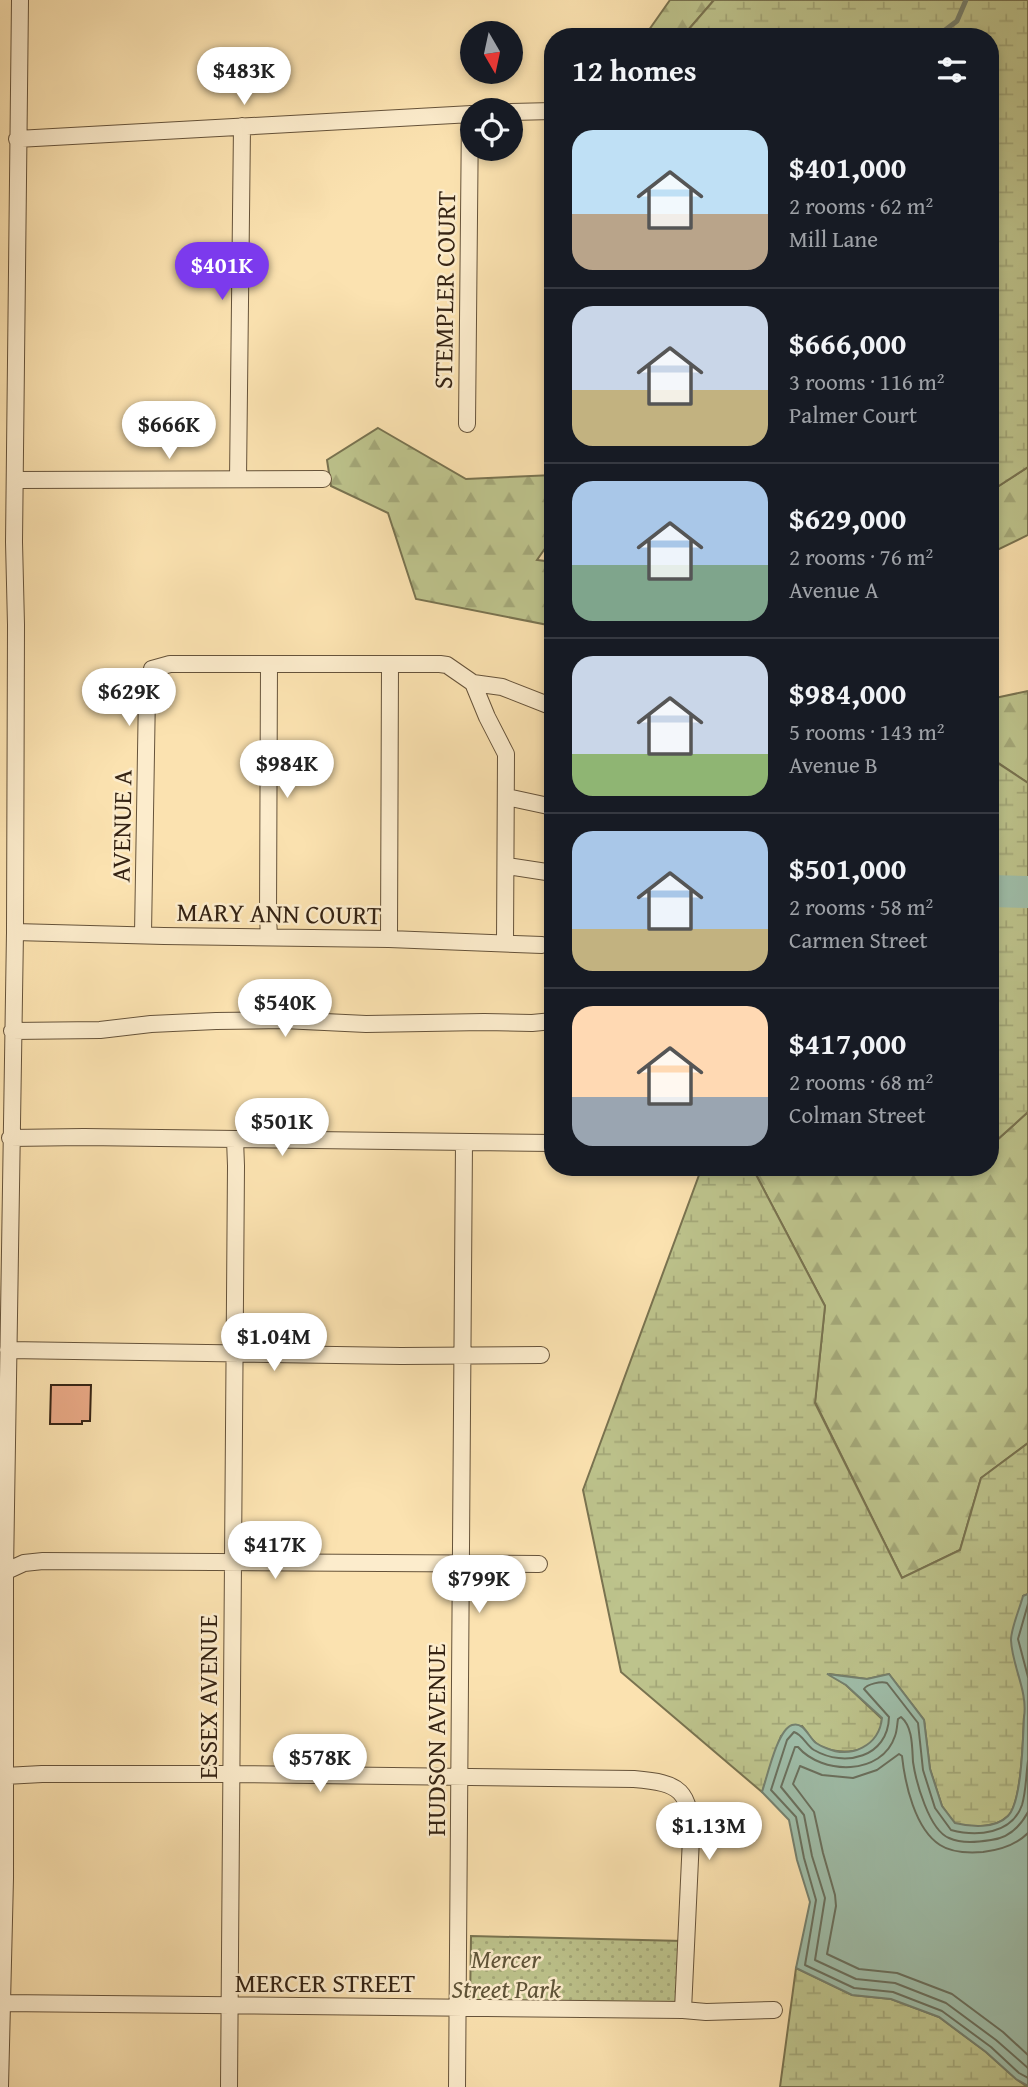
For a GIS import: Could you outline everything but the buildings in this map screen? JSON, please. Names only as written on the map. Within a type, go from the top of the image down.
[{"type":"street","points":[[0,2087],[5,1776],[3,1572],[15,932],[15,480],[20,0]]},
{"type":"street","points":[[523,112],[544,111]]},
{"type":"street","points":[[17,139],[460,115]]},
{"type":"street","points":[[238,479],[242,126]]},
{"type":"street","name":"STEMPLER COURT","points":[[467,424],[470,161]]},
{"type":"street","points":[[15,480],[323,479]]},
{"type":"street","name":"AVENUE A","points":[[143,934],[147,692],[152,669],[170,664],[269,664]]},
{"type":"street","points":[[269,937],[269,664],[447,665],[473,683],[502,687],[544,703]]},
{"type":"street","points":[[389,939],[390,664]]},
{"type":"street","points":[[473,683],[506,754],[505,943]]},
{"type":"street","points":[[507,797],[544,805]]},
{"type":"street","points":[[507,866],[544,872]]},
{"type":"street","name":"MARY ANN COURT","points":[[15,932],[389,939],[542,945]]},
{"type":"street","points":[[12,1031],[100,1030],[216,1021],[283,1020],[366,1024],[544,1022]]},
{"type":"street","points":[[10,1138],[84,1136],[544,1143]]},
{"type":"street","name":"ESSEX AVENUE","points":[[229,2087],[235,1139]]},
{"type":"street","name":"HUDSON AVENUE","points":[[457,2087],[464,1142]]},
{"type":"street","points":[[8,1350],[401,1356],[541,1355]]},
{"type":"street","points":[[3,1572],[24,1563],[43,1560],[539,1564]]},
{"type":"street","points":[[5,1776],[232,1774],[634,1779],[671,1785],[681,1792],[690,1813],[690,1879],[683,2010]]},
{"type":"street","name":"MERCER STREET","points":[[1,2003],[706,2012],[774,2010]]},
{"type":"green space","points":[[670,0],[714,0],[690,28],[650,28]]},
{"type":"green space","points":[[714,0],[1028,0],[1028,467],[999,486],[999,28],[690,28]]},
{"type":"green space","points":[[378,428],[466,479],[544,475],[544,550],[537,560],[544,561],[544,624],[416,599],[388,513],[331,486],[327,460]]},
{"type":"green space","points":[[1028,467],[1028,535],[999,549],[999,486]]},
{"type":"green space","points":[[1028,691],[1028,783],[999,763],[999,697]]},
{"type":"green space","points":[[999,764],[1028,783],[1028,1112],[999,1138]]},
{"type":"green space","points":[[1028,1112],[1028,1443],[981,1478],[960,1550],[902,1578],[815,1402],[825,1306],[757,1176],[999,1176],[999,1138]]},
{"type":"green space","points":[[699,1176],[757,1176],[825,1306],[815,1403],[902,1578],[960,1550],[981,1478],[1028,1443],[1028,1594],[1023,1596],[1027,1708],[1024,1717],[1021,1769],[1013,1809],[1008,1816],[990,1825],[955,1824],[942,1806],[930,1769],[924,1720],[889,1674],[867,1679],[829,1674],[846,1685],[882,1719],[877,1738],[862,1749],[833,1750],[815,1742],[802,1726],[781,1736],[762,1792],[621,1672],[583,1490]]},
{"type":"green space","name":"Mercer Street Park","points":[[471,1936],[683,1941],[683,2006],[470,2007]]},
{"type":"green space","points":[[796,1968],[852,1995],[891,1999],[939,2017],[1028,2087],[780,2087]]},
{"type":"water","points":[[1028,1594],[1028,2086],[939,2017],[891,1999],[852,1995],[796,1968],[810,1902],[797,1860],[789,1820],[762,1792],[777,1745],[792,1725],[800,1725],[816,1743],[835,1751],[854,1751],[870,1743],[876,1736],[882,1718],[846,1685],[827,1674],[867,1679],[889,1674],[924,1720],[930,1769],[942,1806],[955,1823],[983,1826],[1003,1820],[1013,1809],[1021,1769],[1025,1707],[1011,1640],[1023,1596]]},
{"type":"waterway","points":[[948,28],[957,21],[966,0]]},
{"type":"waterway","points":[[999,891],[1028,892]]}]
